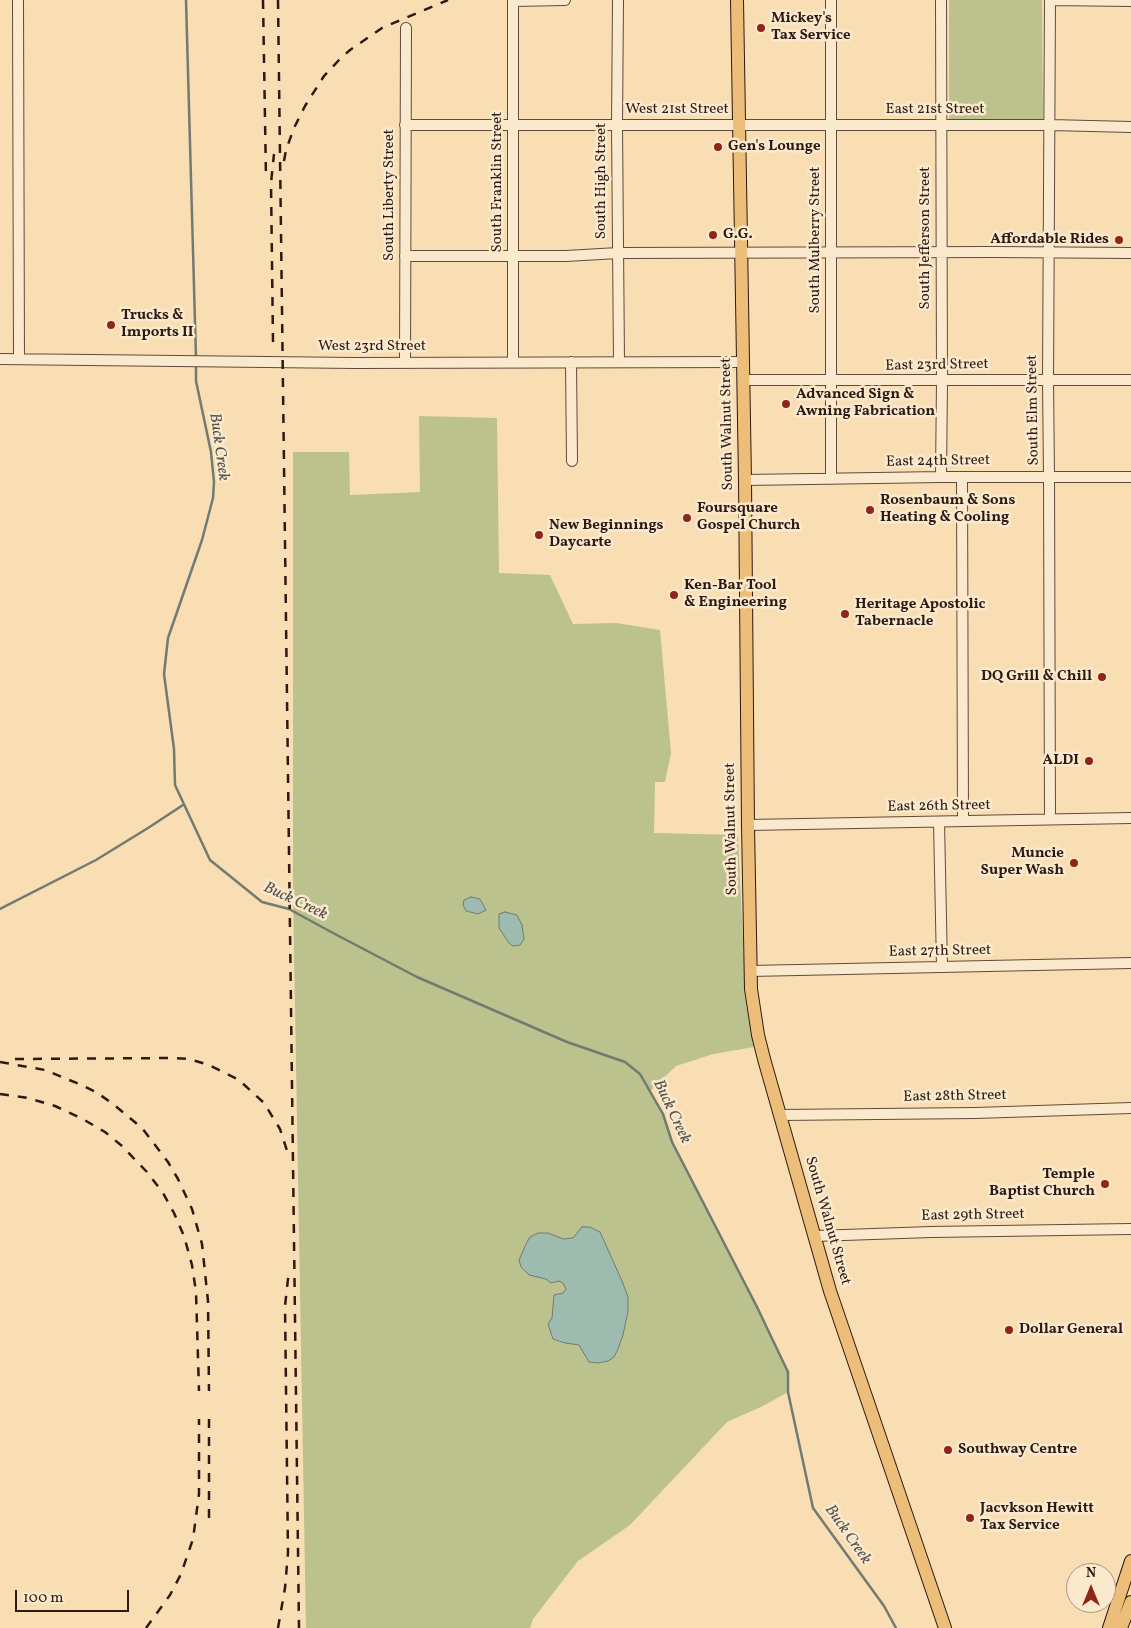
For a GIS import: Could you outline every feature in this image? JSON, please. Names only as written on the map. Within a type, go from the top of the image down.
[{"type":"main road","name":"South Walnut Street","points":[[737,0],[744,380],[750,971],[758,1035],[830,1291],[945,1628]]},
{"type":"main road","points":[[1109,1628],[1131,1561]]},
{"type":"main road","points":[[1121,1628],[1131,1602]]},
{"type":"street","points":[[18,0],[19,359]]},
{"type":"street","name":"South Franklin Street","points":[[513,362],[512,1],[565,0]]},
{"type":"street","name":"South High Street","points":[[618,0],[619,362]]},
{"type":"street","name":"South Mulberry Street","points":[[831,0],[831,479]]},
{"type":"street","name":"South Jefferson Street","points":[[941,0],[941,476]]},
{"type":"street","points":[[1050,0],[1131,1]]},
{"type":"street","name":"South Elm Street","points":[[1050,0],[1048,380],[1050,477],[1050,820]]},
{"type":"street","name":"South Liberty Street","points":[[405,362],[406,28]]},
{"type":"street","name":"West 21st Street","points":[[405,124],[739,125]]},
{"type":"street","name":"East 21st Street","points":[[739,125],[1050,125],[1131,127]]},
{"type":"street","points":[[405,256],[941,252],[1131,254]]},
{"type":"street","name":"West 23rd Street","points":[[0,359],[173,362],[743,362]]},
{"type":"street","points":[[571,362],[572,461]]},
{"type":"street","name":"East 23rd Street","points":[[744,380],[1131,380]]},
{"type":"street","name":"East 24th Street","points":[[745,480],[941,476],[1131,477]]},
{"type":"street","points":[[962,477],[963,821]]},
{"type":"street","name":"East 26th Street","points":[[748,825],[1131,818]]},
{"type":"street","points":[[939,822],[942,967]]},
{"type":"street","name":"East 27th Street","points":[[750,971],[1131,963]]},
{"type":"street","name":"East 28th Street","points":[[780,1115],[975,1113],[1131,1108]]},
{"type":"street","name":"East 29th Street","points":[[815,1236],[1131,1229]]},
{"type":"green space","points":[[949,0],[1042,0],[1043,119],[949,119]]},
{"type":"green space","points":[[419,416],[497,418],[499,573],[550,575],[573,624],[616,623],[660,630],[671,753],[665,782],[655,782],[654,833],[738,835],[746,1004],[754,1047],[713,1054],[676,1066],[650,1091],[663,1114],[672,1142],[755,1301],[788,1372],[788,1392],[763,1406],[727,1422],[630,1525],[578,1561],[533,1619],[530,1628],[306,1628],[293,894],[293,452],[349,452],[350,495],[420,492]]},
{"type":"shaded area","points":[[471,897],[480,899],[486,910],[478,914],[466,911],[463,905],[464,900]]},
{"type":"shaded area","points":[[505,912],[517,915],[522,925],[524,939],[520,945],[513,946],[509,943],[499,928],[499,914]]},
{"type":"shaded area","points":[[582,1227],[590,1227],[600,1232],[628,1297],[628,1311],[618,1349],[614,1357],[608,1361],[598,1363],[589,1362],[579,1345],[553,1339],[548,1324],[552,1318],[554,1295],[563,1293],[566,1289],[563,1283],[559,1281],[551,1283],[546,1279],[529,1275],[521,1267],[519,1260],[530,1237],[538,1233],[548,1233],[563,1239],[573,1238]]},
{"type":"waterway","name":"Buck Creek","points":[[186,0],[196,358]]},
{"type":"waterway","name":"Buck Creek","points":[[196,364],[196,381],[211,452],[214,482],[213,498],[202,540],[168,638],[164,674],[174,749],[175,785],[210,860],[262,902],[289,909],[417,977],[567,1042],[625,1062],[640,1074],[663,1114],[672,1142],[757,1307],[788,1372],[788,1392],[813,1508],[884,1606],[896,1628]]},
{"type":"waterway","points":[[0,909],[96,860],[183,805]]},
{"type":"railway","points":[[263,0],[266,178]]},
{"type":"railway","points":[[278,0],[299,1628]]},
{"type":"railway","points":[[284,161],[294,128],[305,106],[324,76],[339,60],[382,28],[448,0]]},
{"type":"railway","points":[[273,342],[271,183],[274,154]]},
{"type":"railway","points":[[15,1059],[174,1058],[189,1059],[209,1065],[239,1080],[264,1103],[280,1129],[289,1157]]},
{"type":"railway","points":[[0,1062],[45,1070],[96,1092],[142,1128],[168,1162],[192,1209],[202,1244],[208,1301],[209,1391]]},
{"type":"railway","points":[[0,1094],[28,1098],[55,1106],[105,1132],[122,1146],[147,1172],[163,1193],[184,1236],[192,1265],[196,1292],[199,1391]]},
{"type":"railway","points":[[278,1628],[285,1588],[288,1553],[285,1306],[289,1270]]},
{"type":"railway","points":[[146,1628],[170,1595],[181,1574],[193,1539],[199,1494],[199,1419]]},
{"type":"railway","points":[[209,1419],[209,1523]]},
{"type":"place","name":"Mickey's Tax Service","points":[[761,28]]},
{"type":"place","name":"Gen's Lounge","points":[[718,147]]},
{"type":"place","name":"G.G.","points":[[713,235]]},
{"type":"place","name":"Affordable Rides","points":[[1119,240]]},
{"type":"place","name":"Trucks & Imports II","points":[[111,325]]},
{"type":"place","name":"Advanced Sign & Awning Fabrication","points":[[786,404]]},
{"type":"place","name":"Rosenbaum & Sons Heating & Cooling","points":[[870,510]]},
{"type":"place","name":"Foursquare Gospel Church","points":[[687,518]]},
{"type":"place","name":"New Beginnings Daycarte","points":[[539,535]]},
{"type":"place","name":"Ken-Bar Tool & Engineering","points":[[674,595]]},
{"type":"place","name":"Heritage Apostolic Tabernacle","points":[[845,614]]},
{"type":"place","name":"DQ Grill & Chill","points":[[1102,677]]},
{"type":"place","name":"ALDI","points":[[1089,761]]},
{"type":"place","name":"Muncie Super Wash","points":[[1074,863]]},
{"type":"place","name":"Temple Baptist Church","points":[[1105,1184]]},
{"type":"place","name":"Dollar General","points":[[1009,1330]]},
{"type":"place","name":"Southway Centre","points":[[948,1450]]},
{"type":"place","name":"Jacvkson Hewitt Tax Service","points":[[970,1518]]}]
